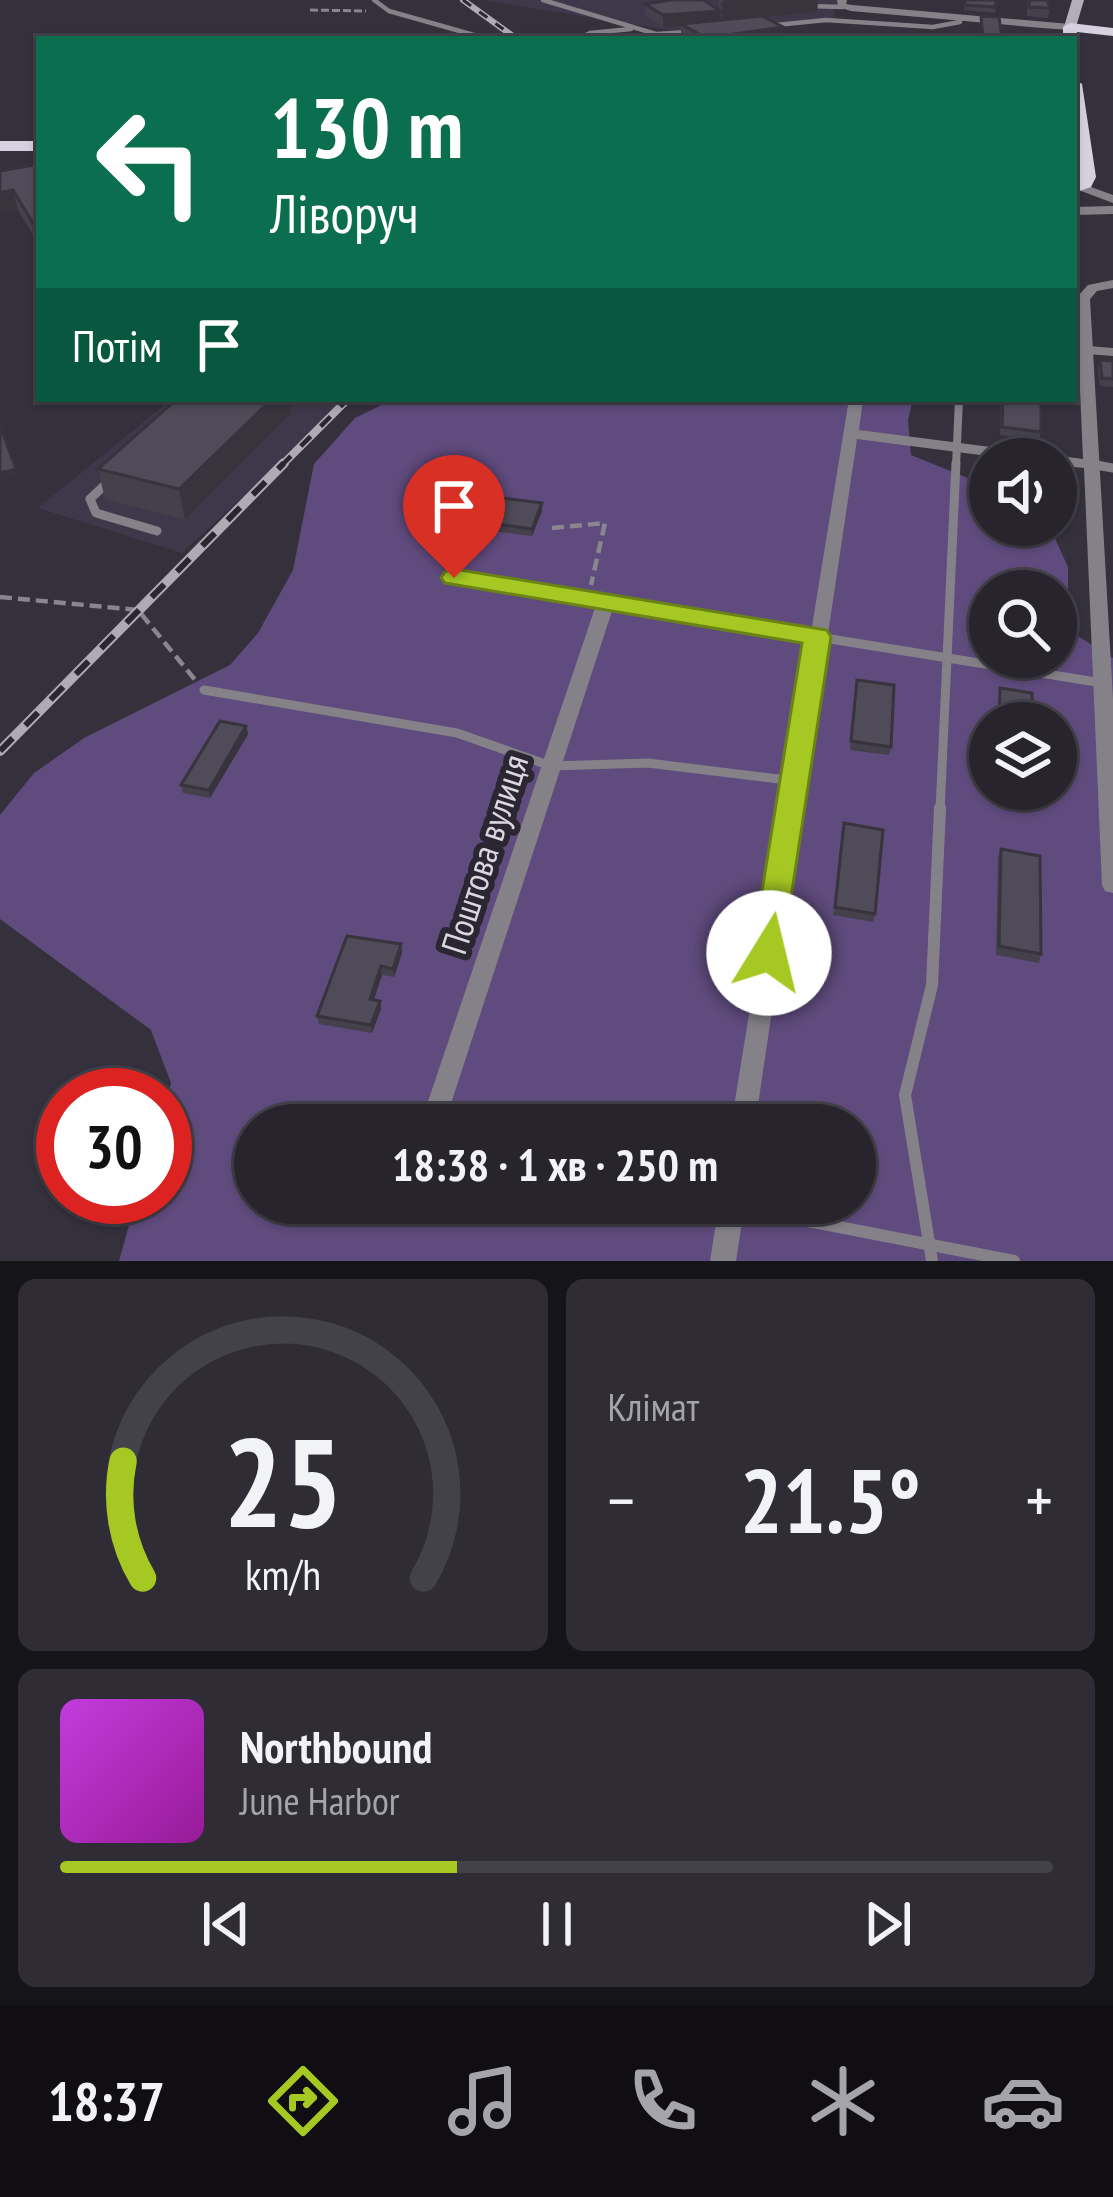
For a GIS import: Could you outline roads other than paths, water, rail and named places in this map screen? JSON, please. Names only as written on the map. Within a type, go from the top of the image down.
[{"type":"main road","points":[[1078,0],[1070,35],[1113,32]]},
{"type":"main road","points":[[1077,122],[1087,177],[1077,188]]},
{"type":"main road","points":[[0,146],[36,146]]},
{"type":"street","points":[[958,0],[960,22]]},
{"type":"street","points":[[843,4],[1070,35]]},
{"type":"street","points":[[1077,188],[1113,199]]},
{"type":"street","points":[[1113,284],[1094,288],[1083,298],[1113,885]]},
{"type":"street","points":[[746,1104],[856,402]]},
{"type":"street","points":[[852,434],[969,449]]},
{"type":"street","points":[[1077,462],[1090,464]]},
{"type":"street","name":"Поштова вулиця","points":[[439,1104],[551,766],[597,604]]},
{"type":"street","points":[[723,1261],[726,1224]]},
{"type":"lane","points":[[374,0],[389,10],[478,36]]},
{"type":"lane","points":[[543,0],[658,36],[700,31]]},
{"type":"lane","points":[[803,6],[843,4]]},
{"type":"lane","points":[[783,36],[766,26],[826,20],[933,27],[960,22]]},
{"type":"lane","points":[[583,36],[640,28]]},
{"type":"lane","points":[[1077,211],[1113,210]]},
{"type":"lane","points":[[1088,350],[1113,352]]},
{"type":"lane","points":[[932,1255],[904,1095],[932,985],[959,402]]},
{"type":"lane","points":[[1090,464],[1113,469]]},
{"type":"lane","points":[[119,471],[90,499],[96,513],[157,530]]},
{"type":"lane","points":[[454,578],[1102,683]]},
{"type":"lane","points":[[204,690],[457,733],[551,766],[648,763],[795,781]]},
{"type":"lane","points":[[808,1224],[932,1255],[1014,1261]]},
{"type":"railway","points":[[463,0],[513,36]]},
{"type":"railway","points":[[284,463],[345,402]]},
{"type":"railway","points":[[0,751],[284,463]]},
{"type":"railway","points":[[281,466],[284,463]]}]
